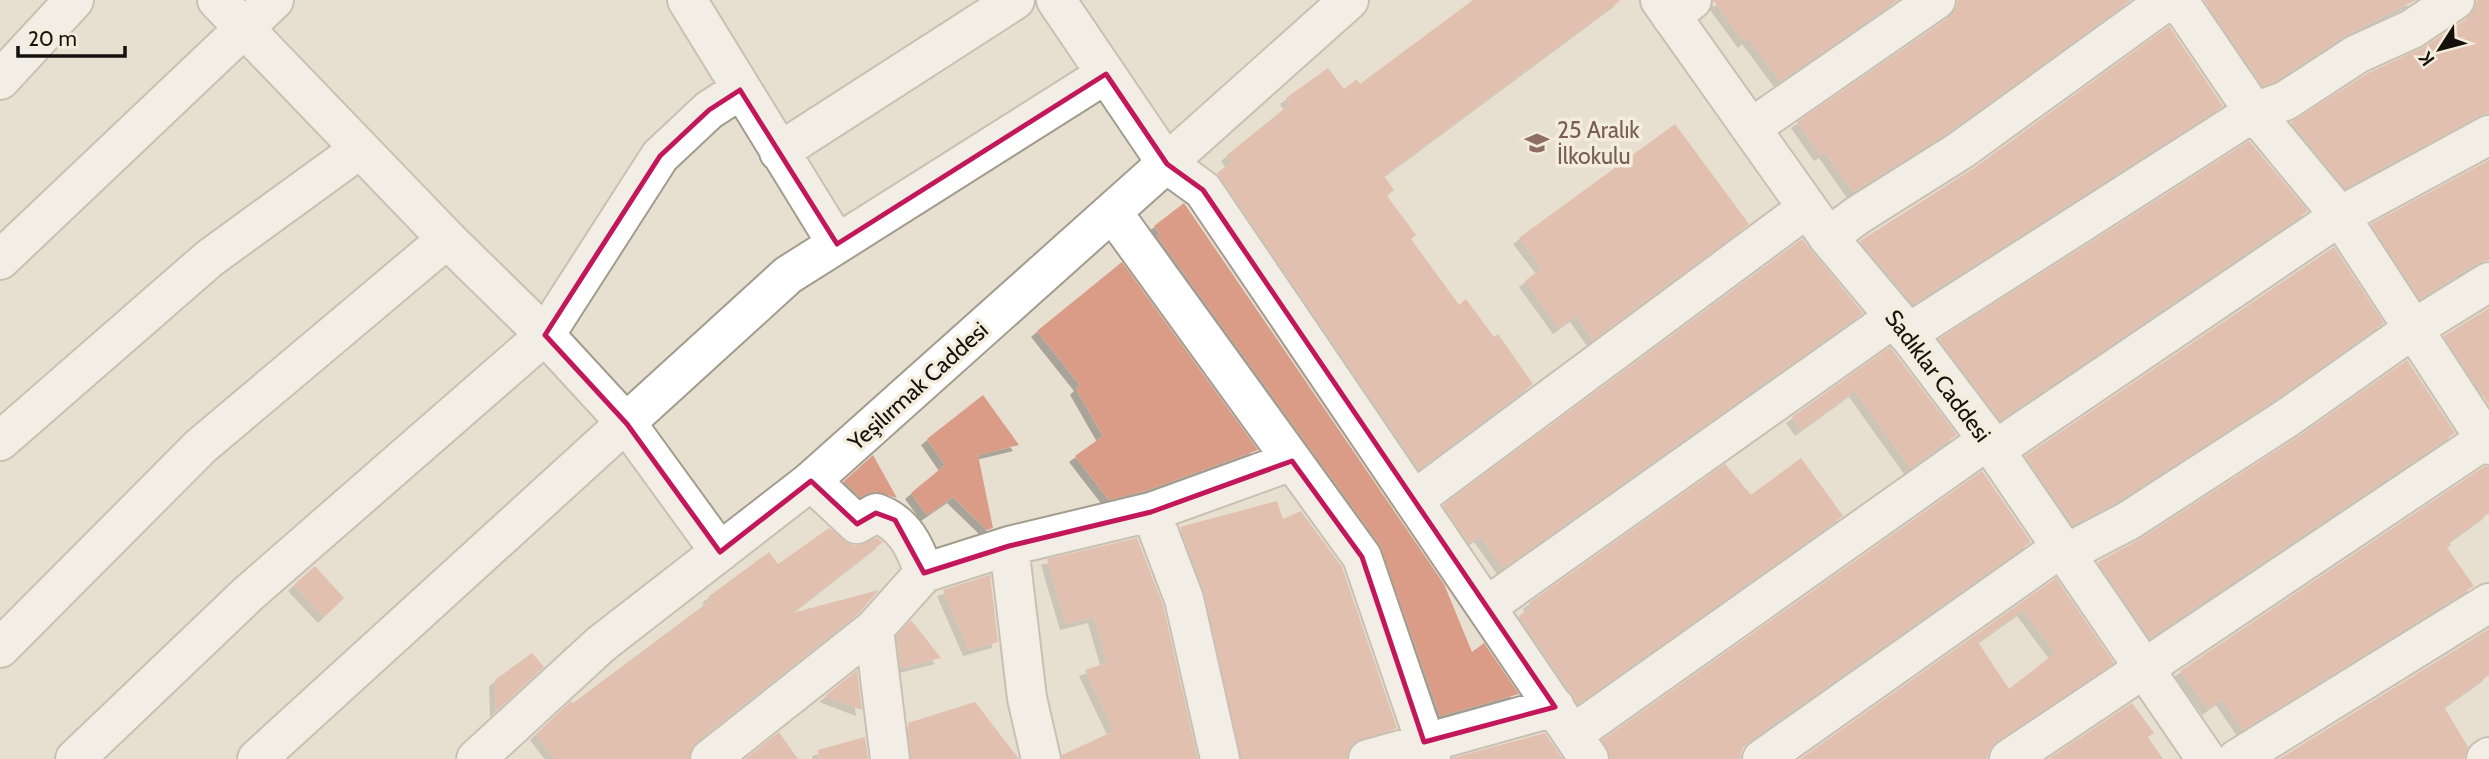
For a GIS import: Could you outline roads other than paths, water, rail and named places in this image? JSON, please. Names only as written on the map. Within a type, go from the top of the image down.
[{"type":"street","points":[[0,80],[74,0]]},
{"type":"street","points":[[0,260],[230,13],[274,0]]},
{"type":"street","points":[[687,0],[837,244]]},
{"type":"street","points":[[779,152],[1015,0]]},
{"type":"street","points":[[1056,0],[1167,164],[1203,190],[1572,733]]},
{"type":"street","name":"Yeşilırmak Caddesi","points":[[476,759],[601,644],[811,481],[1349,0]]},
{"type":"street","points":[[1751,128],[1936,0]]},
{"type":"street","points":[[1414,499],[1818,223],[1857,215],[1961,150],[2168,0]]},
{"type":"street","points":[[2009,759],[2488,440],[2340,216],[2254,112],[2178,0]]},
{"type":"street","points":[[1486,607],[1901,326],[2254,112],[2285,101],[2357,54],[2412,29],[2455,0]]},
{"type":"street","name":"Sadıklar Caddesi","points":[[1674,5],[1751,128],[1818,223],[1992,445],[2206,759]]},
{"type":"street","points":[[230,13],[447,239],[545,335],[626,424],[720,552]]},
{"type":"street","points":[[257,759],[788,275],[1106,74]]},
{"type":"street","points":[[75,759],[248,594],[545,335],[660,156],[709,110],[740,90]]},
{"type":"street","points":[[1368,759],[1572,733],[1992,445],[2340,216],[2489,135]]},
{"type":"street","points":[[0,441],[211,258],[360,149]]},
{"type":"street","points":[[1113,213],[1362,557],[1427,750]]},
{"type":"street","points":[[0,648],[201,446],[447,239]]},
{"type":"street","points":[[1762,759],[2052,554],[2065,554],[2128,521],[2287,418],[2413,329],[2489,282]]},
{"type":"street","points":[[710,759],[874,629],[924,573],[1009,546],[1151,512],[1292,461]]},
{"type":"street","points":[[811,481],[857,524],[876,513],[895,520],[916,551],[924,573]]},
{"type":"street","points":[[1151,512],[1184,599],[1220,759]]},
{"type":"street","points":[[1009,546],[1027,698],[1041,759]]},
{"type":"street","points":[[2237,759],[2489,603]]},
{"type":"street","points":[[874,629],[890,759]]},
{"type":"place","name":"25 Aralık İlkokulu","points":[[1537,143]]}]
